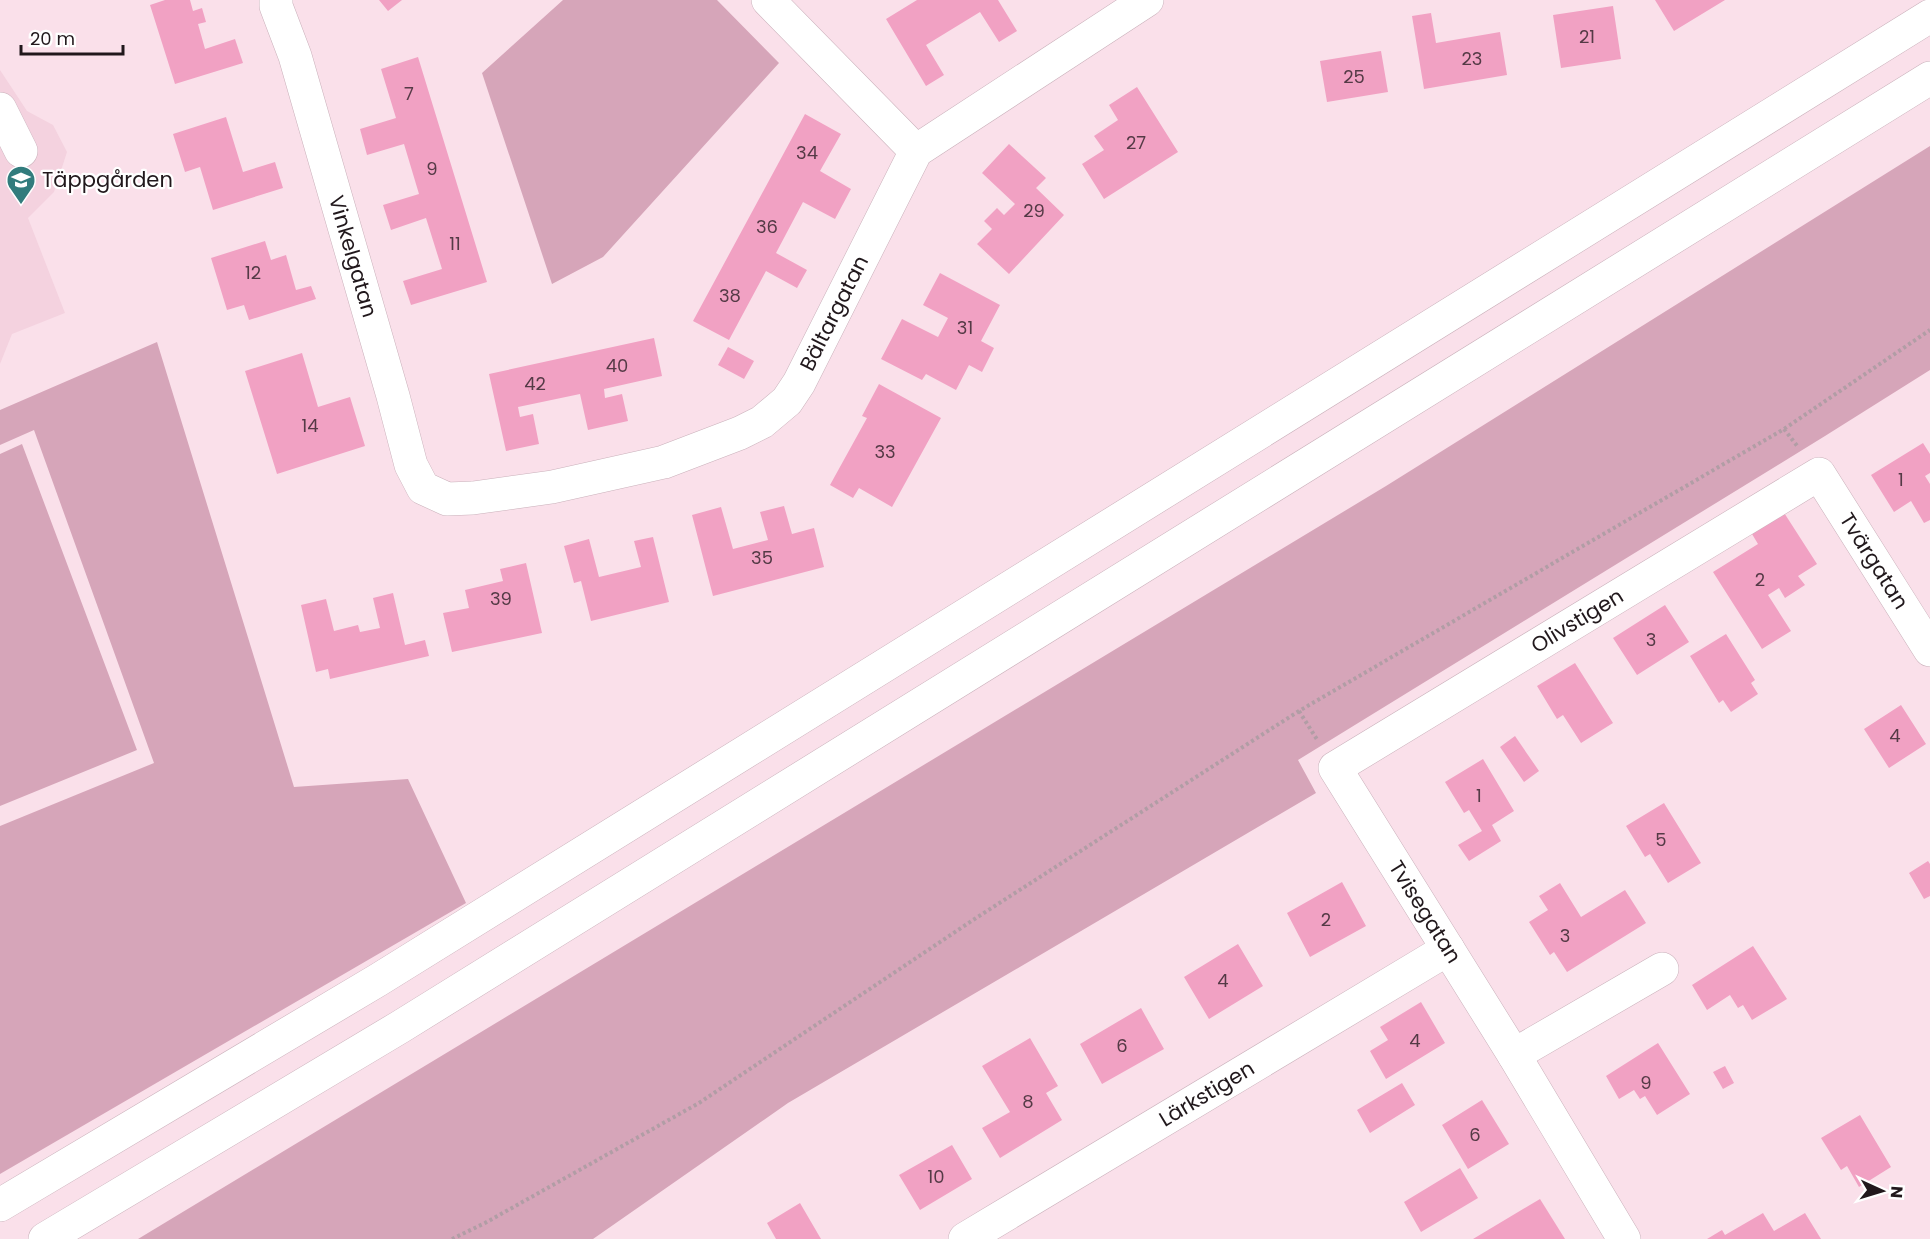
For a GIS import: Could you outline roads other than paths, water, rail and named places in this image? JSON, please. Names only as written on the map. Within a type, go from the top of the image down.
[{"type":"main road","name":"Vinkelgatan","points":[[276,0],[276,6],[296,56],[411,465],[423,488],[447,499]]},
{"type":"main road","points":[[768,0],[916,151],[1147,0]]},
{"type":"main road","points":[[0,1205],[378,980],[1930,16]]},
{"type":"main road","points":[[45,1239],[400,1027],[1930,78]]},
{"type":"main road","points":[[0,109],[21,151]]},
{"type":"main road","name":"Bältargatan","points":[[447,499],[552,488],[664,462],[740,433],[762,422],[787,401],[799,383],[916,151]]},
{"type":"main road","name":"Tvärgatan","points":[[1819,474],[1928,642]]},
{"type":"main road","name":"Olivstigen","points":[[1335,768],[1819,474]]},
{"type":"main road","name":"Tvisegatan","points":[[1335,768],[1514,1055],[1624,1239]]},
{"type":"main road","name":"Lärkstigen","points":[[965,1239],[1448,949]]},
{"type":"main road","points":[[1514,1055],[1662,969]]},
{"type":"place","name":"Täppgården","points":[[21,206]]}]
